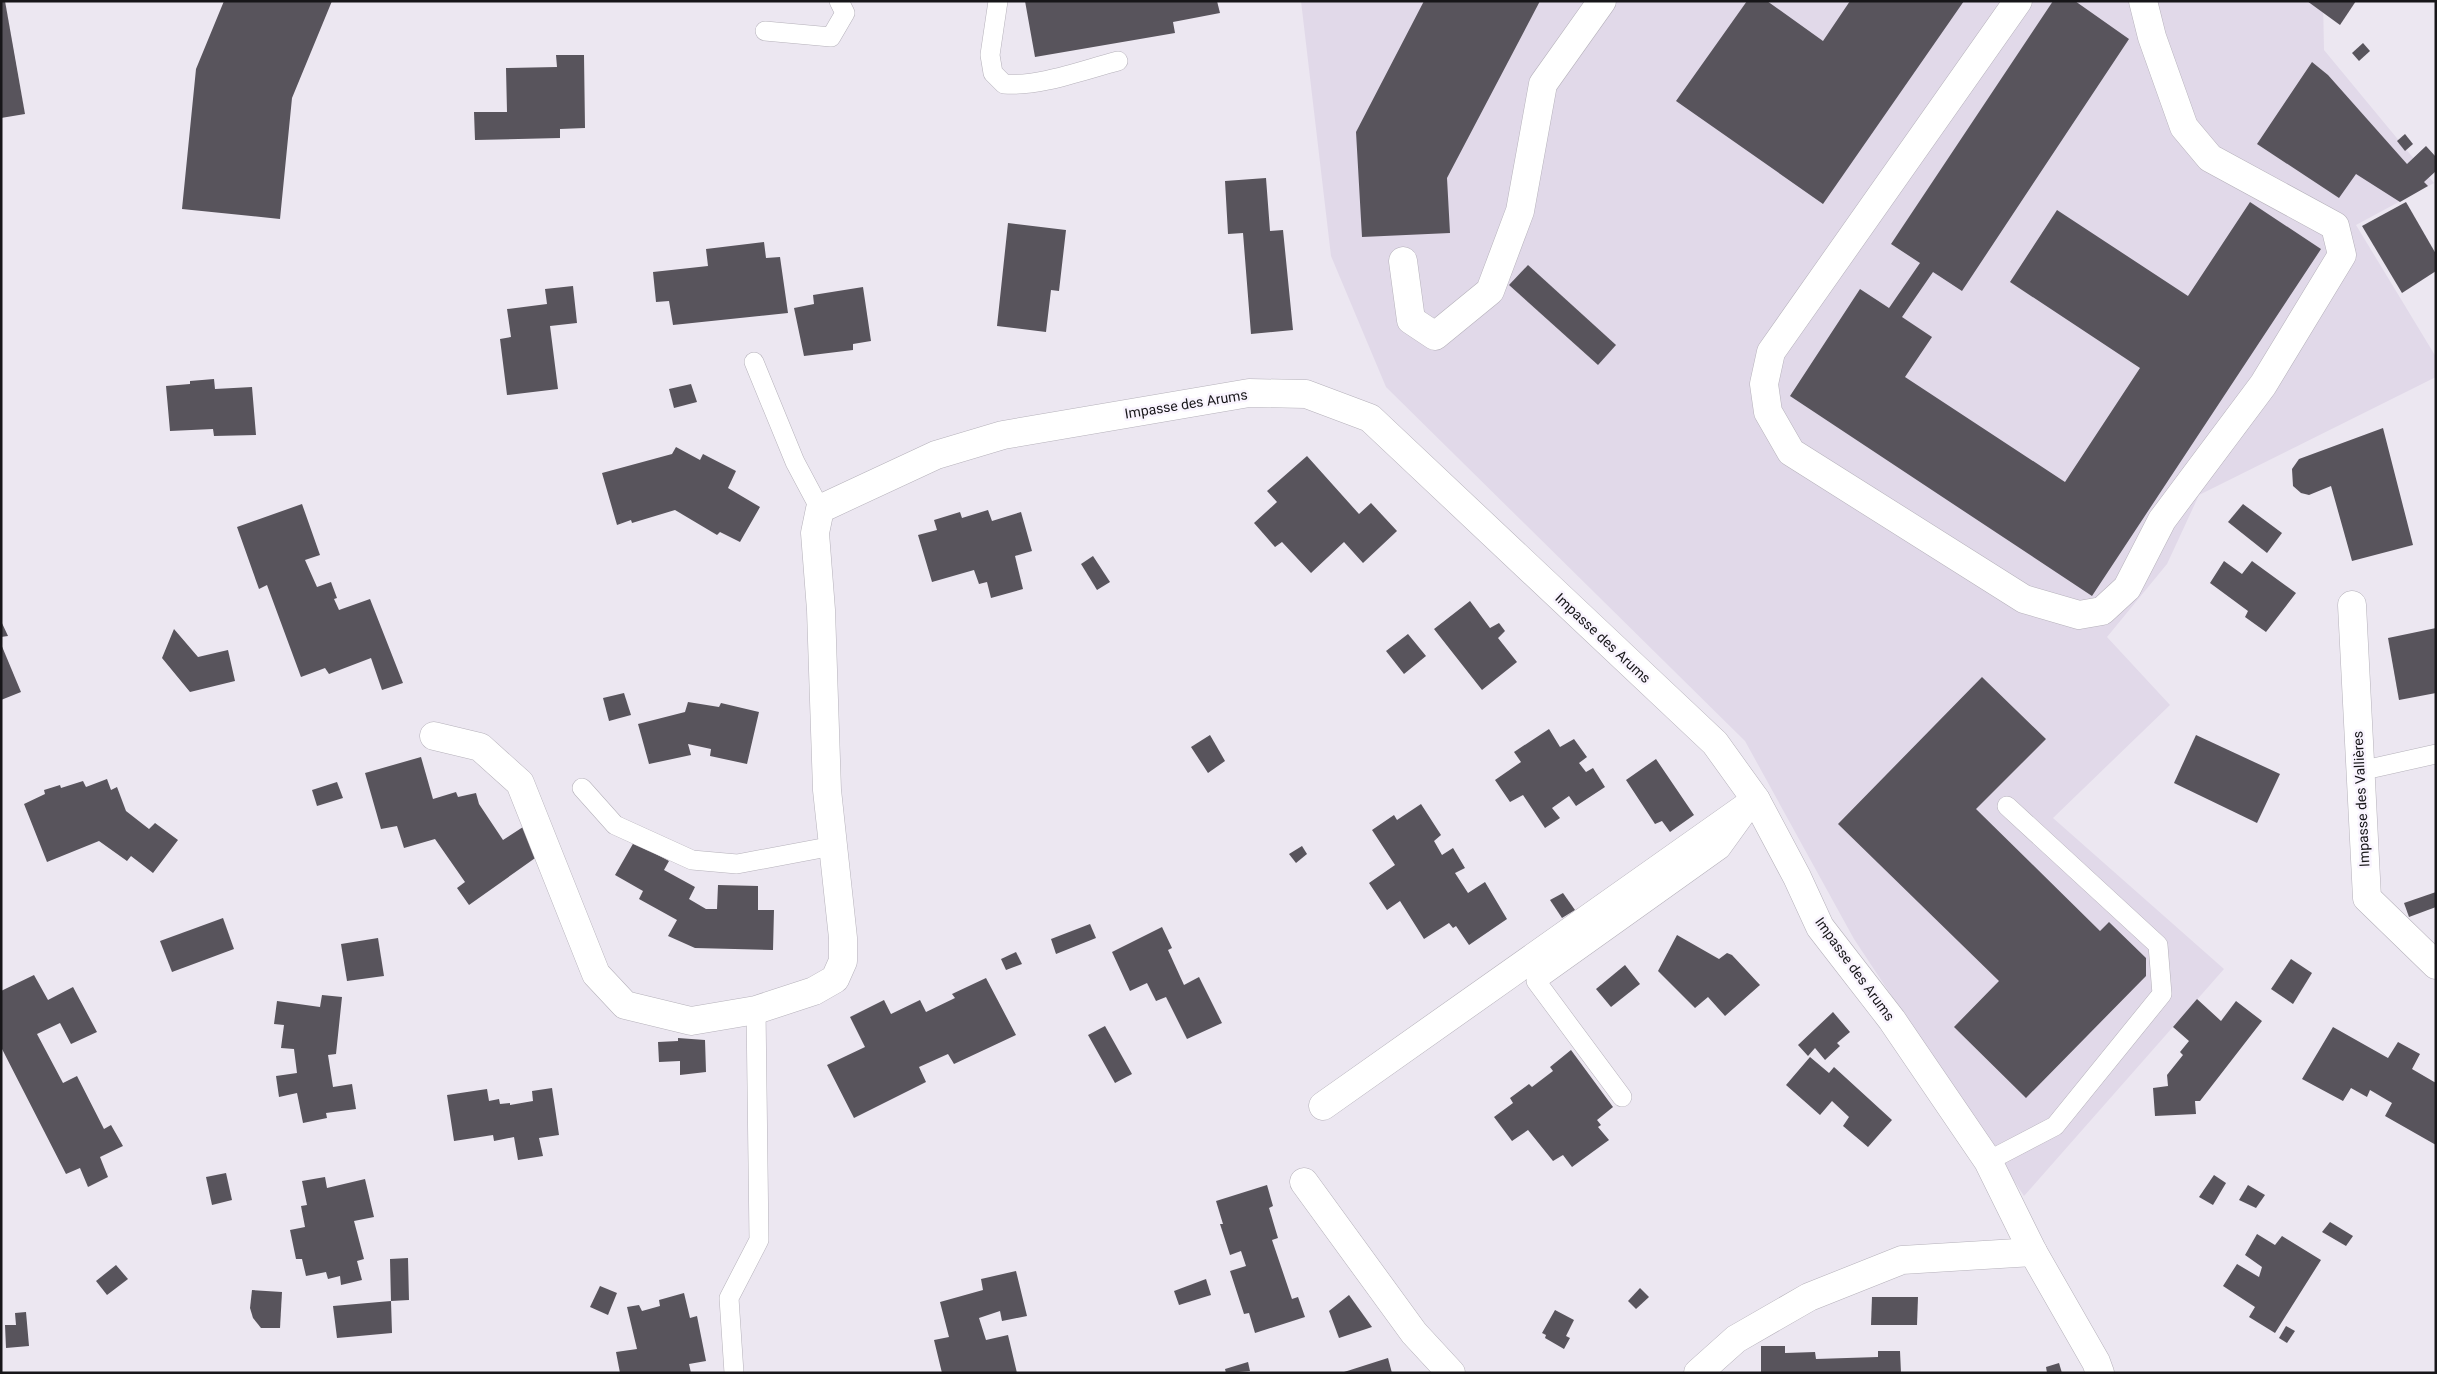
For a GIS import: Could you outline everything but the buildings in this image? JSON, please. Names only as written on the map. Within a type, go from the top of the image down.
[{"type":"street","points":[[1403,261],[1411,320],[1436,336],[1490,290],[1520,211],[1543,84],[1602,1]]},
{"type":"street","points":[[2018,1],[1771,352],[1764,384],[1768,412],[1791,452],[2024,600],[2079,615],[2102,611],[2127,588],[2162,520],[2263,385],[2342,255],[2335,226],[2210,158],[2184,128],[2152,37],[2143,1]]},
{"type":"street","name":"Impasse des Arums","points":[[820,509],[936,456],[1003,434],[1249,393],[1306,394],[1370,418],[1715,744],[1756,800],[1797,877],[1820,927],[1892,1020],[1988,1161],[2033,1252],[2096,1362],[2100,1373]]},
{"type":"street","points":[[434,736],[480,747],[520,783],[596,974],[625,1006],[691,1021],[756,1010],[814,991],[834,979],[843,961],[843,938],[827,790],[821,610],[815,534],[820,509]]},
{"type":"street","name":"Impasse des Vallières","points":[[2352,604],[2366,898],[2436,965]]},
{"type":"street","points":[[1323,1106],[1756,800]]},
{"type":"street","points":[[1304,1182],[1414,1333],[1451,1373]]},
{"type":"street","points":[[1698,1373],[1736,1339],[1809,1297],[1902,1260],[2033,1252]]},
{"type":"lane","points":[[765,31],[831,37],[845,13],[839,1]]},
{"type":"lane","points":[[998,1],[990,55],[993,73],[1004,84],[1017,85],[1038,81],[1118,61]]},
{"type":"lane","points":[[754,362],[795,462],[820,509]]},
{"type":"lane","points":[[2360,771],[2436,754]]},
{"type":"lane","points":[[582,788],[615,825],[692,860],[737,864],[833,846]]},
{"type":"lane","points":[[1622,1097],[1536,981],[1721,849],[1756,800]]},
{"type":"lane","points":[[1988,1161],[2055,1126],[2162,994],[2158,944],[2007,806]]},
{"type":"lane","points":[[734,1373],[729,1298],[759,1240],[756,1010]]},
{"type":"shaded area","points":[[1301,1],[2323,1],[2324,50],[2434,183],[2356,225],[2436,357],[2436,377],[2199,495],[2167,564],[2107,637],[2170,705],[2053,818],[2224,969],[2024,1196],[1854,939],[1745,741],[1386,387],[1331,256]]}]
